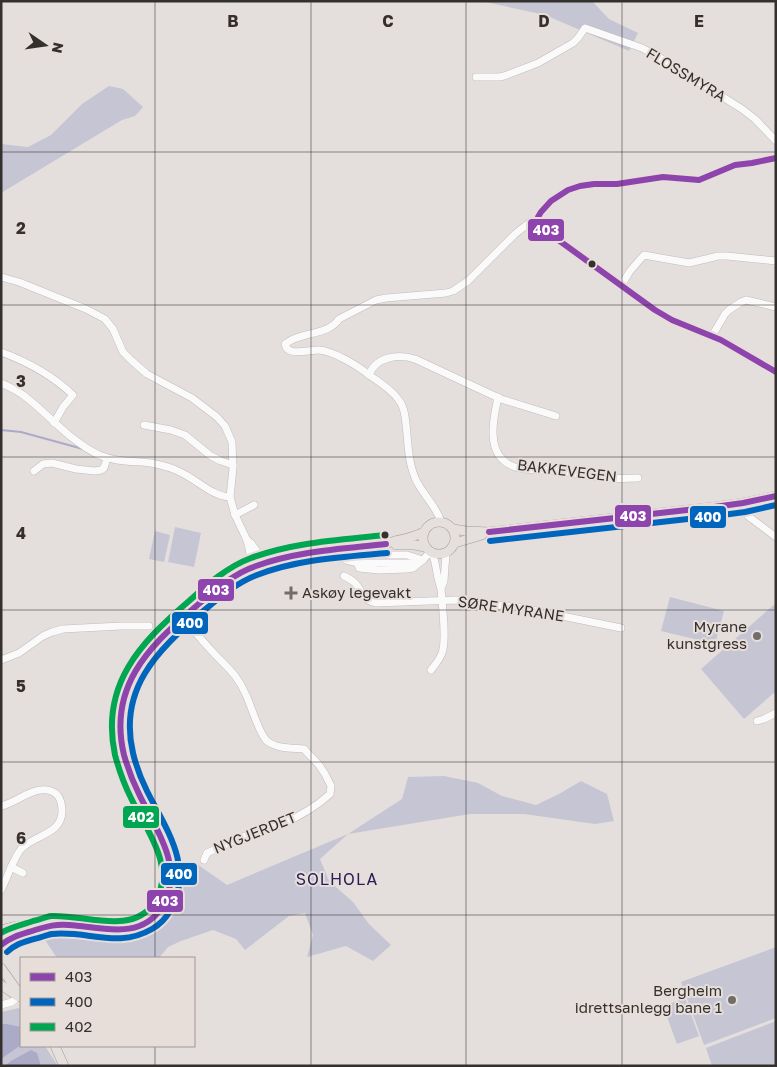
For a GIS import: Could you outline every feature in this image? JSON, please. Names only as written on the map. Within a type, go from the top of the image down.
[{"type":"main road","points":[[429,551],[422,540],[424,532],[430,524],[440,522],[453,529],[489,532],[742,503],[776,496]]},
{"type":"main road","points":[[386,544],[415,545],[440,555],[446,553],[455,543],[453,529]]},
{"type":"main road","points":[[1,930],[31,923],[113,930],[133,929],[158,914],[168,897],[171,887],[172,867],[166,848],[131,776],[121,739],[121,719],[126,690],[139,663],[162,636],[225,582],[253,566],[296,554],[386,544],[424,532]]},
{"type":"main road","points":[[455,543],[489,532]]},
{"type":"main road","points":[[1,945],[14,936],[49,925]]},
{"type":"main road","points":[[1,968],[20,998]]},
{"type":"main road","points":[[1,985],[20,998]]},
{"type":"main road","points":[[55,1047],[64,1066]]},
{"type":"street","name":"FLOSSMYRA","points":[[476,77],[502,76],[538,64],[573,43],[585,28],[642,48],[664,60],[742,109],[755,119],[776,141]]},
{"type":"street","points":[[776,158],[735,165],[699,180],[663,177],[617,184],[580,186],[568,190],[551,201],[538,217],[538,222],[542,229],[668,317],[712,336],[776,372]]},
{"type":"street","points":[[440,522],[434,506],[415,478],[411,466],[405,414],[401,403],[393,393],[369,374],[334,354],[320,350],[293,351],[287,349],[285,344],[294,338],[328,329],[336,324],[339,319],[376,300],[446,293],[453,290],[468,281],[515,234],[529,223],[538,222]]},
{"type":"street","points":[[621,286],[630,271],[644,255],[689,263],[718,256],[776,261]]},
{"type":"street","points":[[1,277],[20,282],[86,309],[105,319],[113,329],[124,352],[132,361],[148,374],[192,398],[210,411],[225,426],[230,436],[233,452],[230,497],[235,515],[247,540],[253,566]]},
{"type":"street","points":[[712,336],[725,314],[741,302],[746,300],[776,307]]},
{"type":"street","points":[[1,352],[46,373],[73,395],[63,407],[54,423]]},
{"type":"street","points":[[369,374],[375,365],[383,360],[397,356],[406,356],[498,397],[556,416]]},
{"type":"street","points":[[1,383],[27,397],[54,423],[80,444],[107,458],[173,468],[219,495],[230,497]]},
{"type":"street","name":"BAKKEVEGEN","points":[[498,397],[494,440],[502,460],[511,466],[606,478],[638,478]]},
{"type":"street","points":[[144,425],[171,430],[185,435],[211,456],[233,465]]},
{"type":"street","points":[[34,471],[43,464],[52,463],[76,469],[101,470],[104,468],[107,458]]},
{"type":"street","points":[[742,503],[748,516],[776,538]]},
{"type":"street","points":[[235,515],[254,505]]},
{"type":"street","points":[[247,540],[264,562]]},
{"type":"street","points":[[339,549],[346,560],[358,563],[360,568],[367,569],[413,568],[423,560],[429,551],[435,561],[442,600],[373,602],[364,597],[355,582],[344,576]]},
{"type":"street","points":[[441,588],[444,581],[446,553]]},
{"type":"street","points":[[358,563],[366,555],[407,555],[423,560]]},
{"type":"street","name":"SØRE MYRANE","points":[[431,670],[441,656],[444,646],[442,600],[523,608],[622,628]]},
{"type":"street","name":"NYGJERDET","points":[[184,616],[212,651],[237,677],[246,693],[264,738],[276,745],[304,749],[319,765],[331,786],[330,794],[320,803],[302,814],[278,826],[262,830],[207,853],[204,860]]},
{"type":"street","points":[[1,660],[19,653],[43,636],[63,628],[149,626]]},
{"type":"street","points":[[758,721],[776,713]]},
{"type":"street","points":[[1,806],[29,793],[42,790],[51,791],[57,795],[62,805],[62,815],[57,826],[22,848],[1,890]]},
{"type":"street","points":[[12,867],[23,872]]},
{"type":"street","points":[[1,1005],[20,998]]},
{"type":"shaded area","points":[[481,1],[592,1],[609,19],[638,33],[629,51],[545,15]]},
{"type":"shaded area","points":[[109,86],[123,89],[143,107],[135,116],[122,120],[1,193],[1,144],[28,147],[51,135],[82,104]]},
{"type":"shaded area","points":[[175,527],[201,533],[194,567],[168,562]]},
{"type":"shaded area","points":[[155,531],[170,535],[164,562],[149,559]]},
{"type":"shaded area","points":[[670,597],[724,611],[715,644],[661,631]]},
{"type":"shaded area","name":"Myrane kunstgress","points":[[776,603],[776,691],[744,719],[701,669]]},
{"type":"shaded area","points":[[444,776],[478,783],[502,796],[536,805],[581,781],[607,794],[614,821],[595,824],[524,814],[470,814],[348,834],[402,799],[408,777]]},
{"type":"shaded area","points":[[348,834],[320,859],[329,881],[353,902],[369,924],[391,945],[373,961],[346,946],[307,957],[313,935],[305,913],[289,916],[245,950],[236,939],[213,930],[168,947],[160,957],[56,957],[43,937],[92,939],[143,932],[161,921],[173,901],[177,883],[187,870],[197,864],[227,885]]},
{"type":"shaded area","name":"Bergheim idrettsanlegg bane 1","points":[[776,947],[776,1018],[704,1045],[681,982]]},
{"type":"shaded area","points":[[685,998],[699,1036],[677,1044],[663,1006]]},
{"type":"shaded area","points":[[19,1008],[20,1047],[46,1047],[58,1066],[1,1066],[1,1012]]},
{"type":"shaded area","points":[[776,1021],[776,1066],[712,1066],[706,1048]]},
{"type":"water","points":[[1,1024],[20,1027],[20,1046],[1,1059]]},
{"type":"water","points":[[31,1050],[37,1053],[41,1066],[5,1066],[11,1061]]},
{"type":"waterway","points":[[1,430],[21,432],[83,449]]},
{"type":"transit line","name":"403","points":[[776,158],[735,165],[699,180],[663,177],[617,184],[580,186],[568,190],[551,201],[538,217],[538,222],[550,234],[655,310],[672,320],[721,340],[776,372]]},
{"type":"transit line","name":"403","points":[[489,532],[714,507],[776,496]]},
{"type":"transit line","name":"400","points":[[490,541],[715,516],[776,505]]},
{"type":"transit line","name":"402","points":[[1,933],[51,916],[107,921],[133,919],[145,913],[154,903],[160,890],[161,862],[151,835],[122,777],[115,755],[112,730],[113,707],[119,687],[128,668],[155,633],[211,582],[234,566],[251,558],[300,545],[385,535]]},
{"type":"transit line","name":"403","points":[[1,945],[9,939],[44,927],[56,925],[120,930],[132,928],[153,918],[162,907],[169,892],[171,878],[166,849],[129,770],[120,731],[122,709],[135,671],[161,638],[216,590],[247,569],[304,554],[386,544]]},
{"type":"transit line","name":"400","points":[[7,952],[20,944],[52,934],[78,934],[102,938],[127,938],[139,935],[152,929],[170,911],[177,895],[180,879],[179,864],[169,834],[139,772],[133,753],[130,730],[131,709],[136,691],[156,657],[170,642],[221,596],[242,582],[257,575],[288,565],[305,562],[387,553]]},
{"type":"place","name":"Askøy legevakt","points":[[291,593]]},
{"type":"place","name":"Myrane kunstgress","points":[[757,636]]},
{"type":"place","name":"Bergheim idrettsanlegg bane 1","points":[[732,1000]]},
{"type":"district","name":"SOLHOLA","points":[[337,879]]}]
